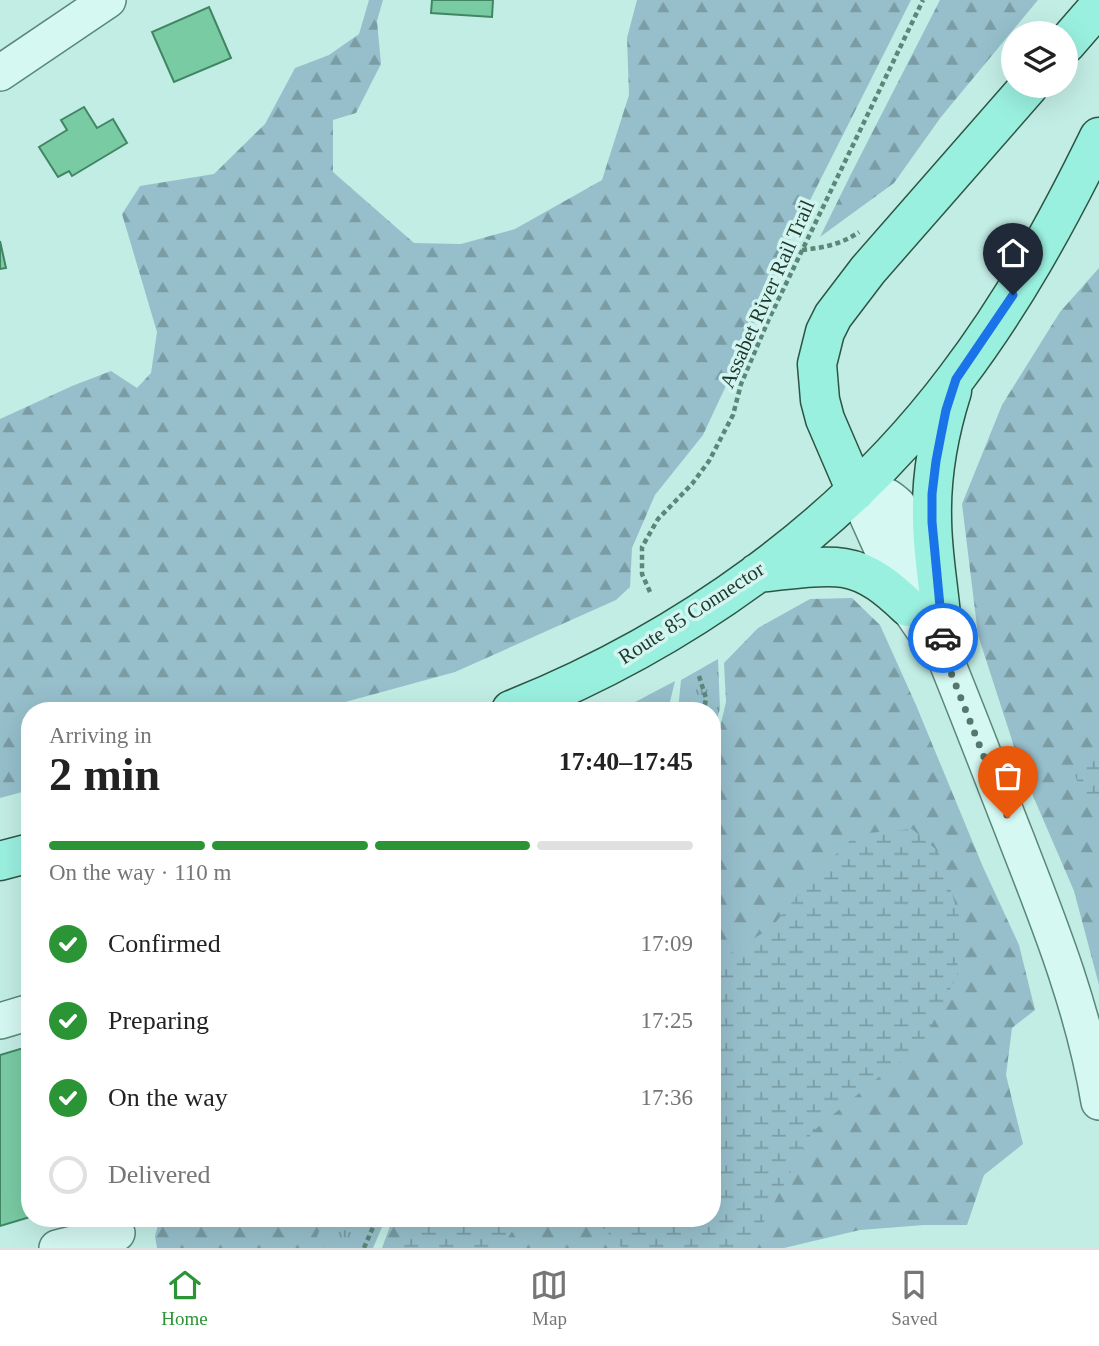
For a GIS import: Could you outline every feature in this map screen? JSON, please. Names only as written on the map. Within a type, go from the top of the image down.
[{"type":"main road","points":[[1078,30],[1099,6]]},
{"type":"main road","points":[[856,491],[825,419],[820,400],[817,364],[820,347],[833,316],[844,300],[1019,98]]},
{"type":"main road","points":[[757,573],[830,566],[845,568],[875,580],[925,611],[936,461],[946,410],[956,379],[1037,256],[1099,137]]},
{"type":"main road","name":"Route 85 Connector","points":[[529,702],[608,666],[689,620],[757,573],[822,522],[856,491],[896,451],[956,379]]},
{"type":"main road","points":[[0,862],[21,856]]},
{"type":"street","points":[[0,73],[108,0]]},
{"type":"street","points":[[856,491],[925,611],[930,639],[944,655],[1070,982],[1092,1062],[1099,1102]]},
{"type":"street","points":[[0,1021],[21,1015]]},
{"type":"street","points":[[57,1248],[120,1233]]},
{"type":"path","name":"Assabet River Rail Trail","points":[[650,593],[642,574],[642,547],[658,519],[692,484],[709,461],[733,415],[741,384],[768,321],[923,0]]},
{"type":"path","points":[[801,251],[826,247],[850,238],[867,226],[905,228]]},
{"type":"path","points":[[699,676],[706,702]]},
{"type":"path","points":[[364,1248],[373,1227]]},
{"type":"green space","points":[[369,0],[383,0],[377,21],[381,64],[356,113],[333,120],[333,172],[414,243],[461,244],[515,229],[602,180],[629,95],[627,38],[637,0],[911,0],[790,240],[703,435],[655,495],[632,548],[630,587],[616,600],[455,672],[345,702],[21,702],[21,792],[0,798],[0,419],[111,371],[137,388],[151,373],[157,332],[122,214],[140,186],[214,174],[265,124],[295,68],[329,55],[359,34]]},
{"type":"green space","points":[[940,0],[1038,0],[1021,21],[1001,21],[1001,45],[941,117],[894,183],[820,237]]},
{"type":"green space","points":[[1099,268],[1099,985],[1074,891],[1021,768],[978,635],[962,504],[1002,405],[1060,312]]},
{"type":"green space","points":[[852,598],[880,625],[1019,945],[1035,1010],[1012,1028],[1006,1075],[1023,1144],[984,1175],[967,1225],[860,1230],[784,1248],[382,1248],[390,1227],[721,1227],[721,723],[726,702],[724,663],[758,628],[810,599]]},
{"type":"green space","points":[[718,659],[720,702],[679,702],[681,680]]},
{"type":"green space","points":[[675,681],[670,702],[635,702]]},
{"type":"green space","points":[[1099,752],[1099,805],[1083,798],[1075,775]]},
{"type":"green space","points":[[912,829],[938,851],[960,919],[957,976],[920,1047],[812,1132],[750,1248],[622,1248],[602,1227],[721,1227],[721,958],[771,928],[817,872],[857,834]]},
{"type":"green space","points":[[158,1227],[360,1227],[352,1248],[157,1248],[155,1236]]},
{"type":"green space","points":[[321,1227],[382,1227],[373,1248],[312,1248]]},
{"type":"green space","points":[[412,1227],[515,1227],[502,1248],[402,1248]]},
{"type":"building","points":[[432,0],[493,0],[492,17],[431,13]]},
{"type":"building","points":[[209,7],[231,58],[174,82],[152,32]]},
{"type":"building","points":[[84,107],[97,128],[113,119],[127,143],[72,176],[69,171],[58,177],[39,147],[67,130],[61,120]]},
{"type":"building","points":[[0,241],[6,268],[0,269]]},
{"type":"building","points":[[21,1049],[21,1220],[0,1226],[0,1055]]},
{"type":"way so far","points":[[943,638],[944,655],[1008,818]]},
{"type":"route","points":[[943,638],[932,522],[932,494],[946,410],[956,379],[1013,295]]}]
